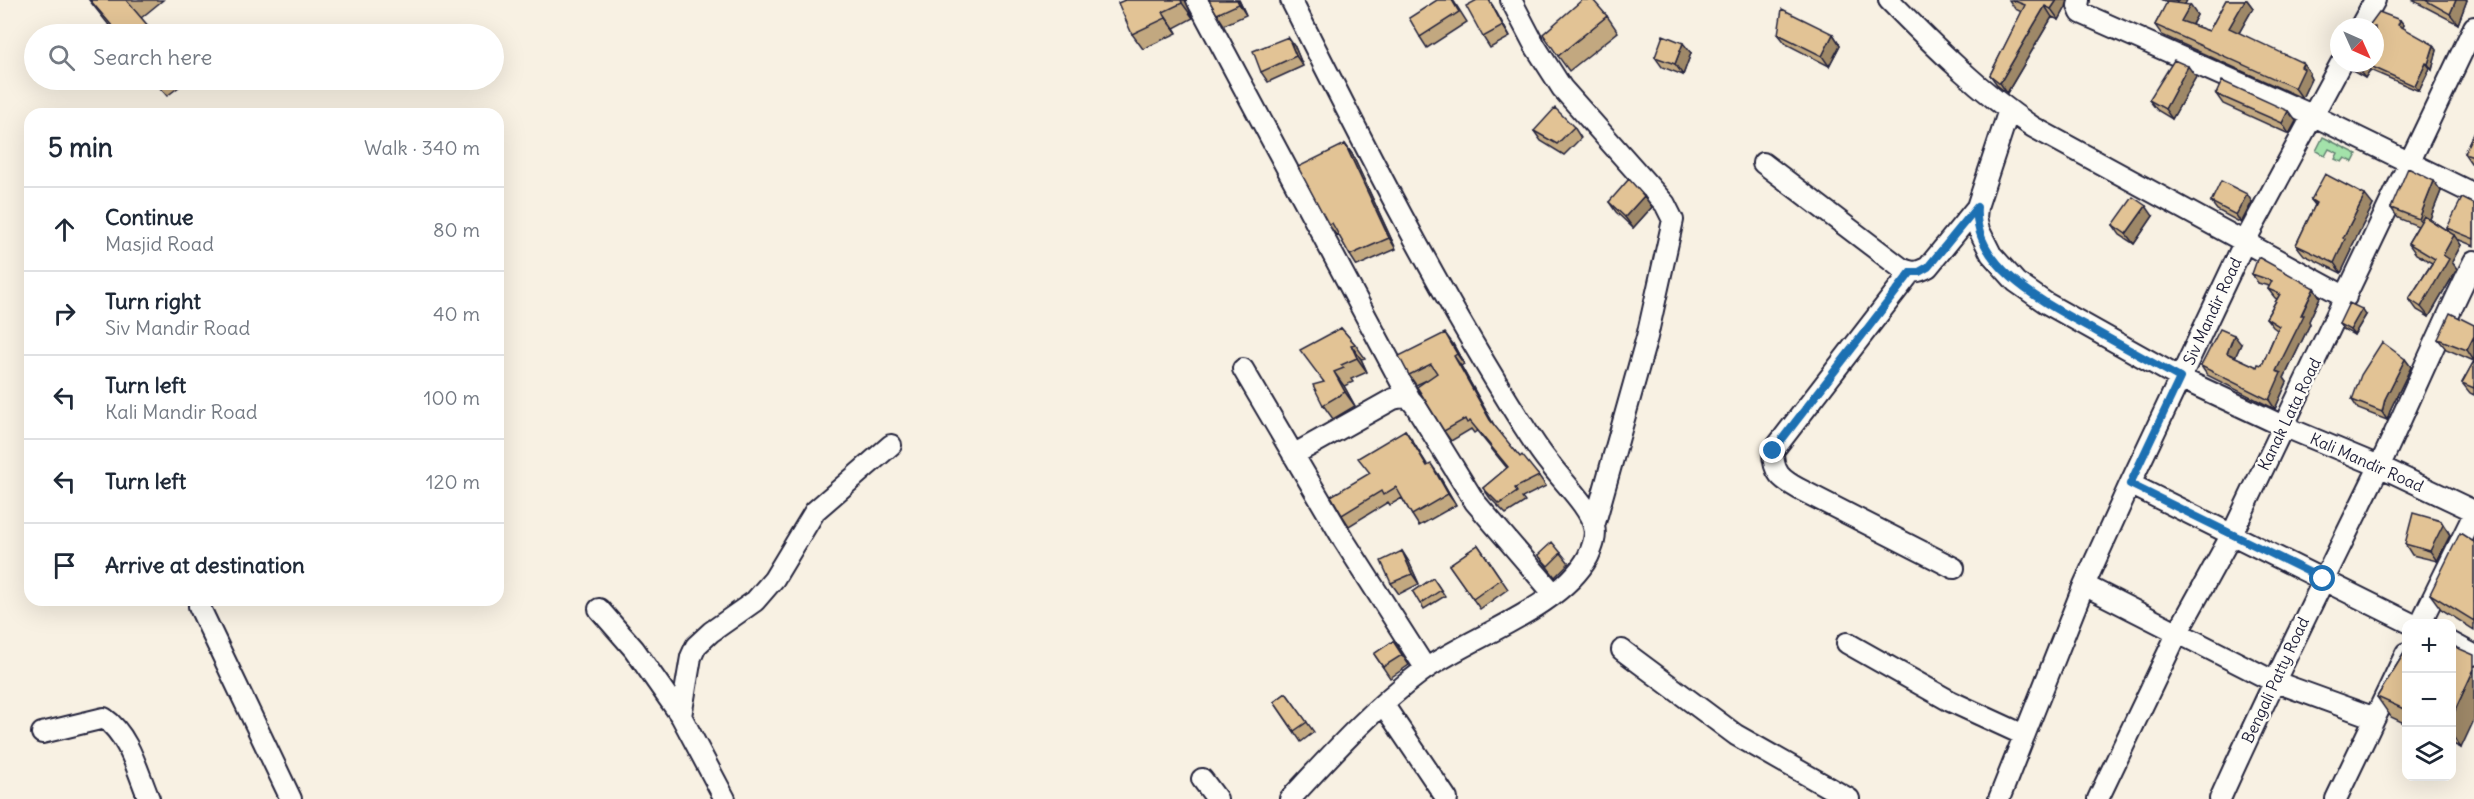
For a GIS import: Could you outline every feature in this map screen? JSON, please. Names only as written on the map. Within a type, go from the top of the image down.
[{"type":"street","points":[[1197,0],[1410,399],[1421,413],[1475,502],[1553,593]]},
{"type":"street","points":[[1291,0],[1397,209],[1437,282],[1522,424],[1548,463],[1586,509],[1594,526]]},
{"type":"street","points":[[1290,799],[1383,704],[1426,669],[1528,611],[1576,574],[1588,556],[1595,539],[1594,526],[1647,337],[1673,220],[1665,204],[1562,88],[1535,46],[1511,0]]},
{"type":"street","points":[[1889,0],[1925,37],[2009,110],[2033,127],[2346,297]]},
{"type":"street","points":[[2079,0],[2078,6],[2081,13],[2314,116],[2474,194]]},
{"type":"street","points":[[2365,18],[2375,0]]},
{"type":"street","name":"Kanak Lata Road","points":[[2098,799],[2178,633],[2232,534],[2474,27]]},
{"type":"street","name":"Siv Mandir Road","points":[[1999,799],[2084,585],[2130,484],[2244,243],[2336,72]]},
{"type":"street","name":"Kali Mandir Road","points":[[2009,110],[1977,207],[1976,218],[1983,242],[2016,282],[2046,303],[2180,378],[2283,426],[2379,466],[2474,512]]},
{"type":"street","points":[[1763,163],[1901,268],[1911,272],[1919,272],[1928,267],[1977,207]]},
{"type":"street","name":"Bengali Patty Road","points":[[2220,799],[2273,681],[2379,466],[2474,261]]},
{"type":"street","points":[[1911,272],[1773,451],[1773,466],[1778,474],[1799,489],[1954,568]]},
{"type":"street","points":[[1244,369],[1293,455],[1426,669]]},
{"type":"street","points":[[1293,455],[1393,399],[1402,397],[1410,399]]},
{"type":"street","points":[[681,716],[691,657],[696,646],[719,626],[755,601],[774,579],[815,511],[891,445]]},
{"type":"street","points":[[2130,484],[2402,619]]},
{"type":"street","points":[[2422,619],[2474,512]]},
{"type":"street","points":[[2084,585],[2273,681],[2375,718]]},
{"type":"street","points":[[199,606],[291,799]]},
{"type":"street","points":[[599,609],[634,649],[681,716],[725,799]]},
{"type":"street","points":[[1846,643],[1950,701],[2024,735]]},
{"type":"street","points":[[2456,646],[2474,655]]},
{"type":"street","points":[[1622,650],[1736,735],[1849,799]]},
{"type":"street","points":[[2336,799],[2402,661]]},
{"type":"street","points":[[1383,704],[1447,799]]},
{"type":"street","points":[[42,733],[104,718],[112,724],[124,742],[149,799]]},
{"type":"street","points":[[1202,779],[1217,799]]},
{"type":"green space","points":[[2323,137],[2357,154],[2353,162],[2345,158],[2342,162],[2335,159],[2338,153],[2329,149],[2325,156],[2316,151]]},
{"type":"building","points":[[90,0],[126,0],[146,24],[110,24]]},
{"type":"building","points":[[1125,0],[1181,0],[1182,3],[1163,12],[1166,18],[1132,34],[1118,3]]},
{"type":"building","points":[[1209,0],[1237,0],[1239,4],[1217,14]]},
{"type":"building","points":[[1437,0],[1452,0],[1459,12],[1420,37],[1409,18]]},
{"type":"building","points":[[1477,0],[1489,0],[1503,26],[1483,37],[1466,6]]},
{"type":"building","points":[[1582,0],[1593,0],[1607,16],[1558,56],[1543,34]]},
{"type":"building","points":[[2012,0],[2057,0],[2051,9],[2045,6],[2000,83],[1990,75],[2025,5]]},
{"type":"building","points":[[2226,0],[2245,0],[2229,28],[2303,63],[2301,67],[2304,69],[2295,88],[2155,25],[2167,2],[2190,5],[2181,21],[2209,31]]},
{"type":"building","points":[[2425,0],[2456,0],[2450,14]]},
{"type":"building","points":[[1782,9],[1833,34],[1822,56],[1778,34]]},
{"type":"building","points":[[2379,12],[2400,20],[2398,25],[2434,45],[2428,64],[2426,63],[2415,86],[2384,72],[2384,18],[2375,18]]},
{"type":"building","points":[[1663,35],[1683,43],[1675,64],[1655,57]]},
{"type":"building","points":[[1288,37],[1296,56],[1261,72],[1253,51]]},
{"type":"building","points":[[2174,60],[2188,66],[2165,109],[2149,100]]},
{"type":"building","points":[[2222,81],[2288,111],[2282,123],[2216,94]]},
{"type":"building","points":[[1555,108],[1574,127],[1557,144],[1534,131]]},
{"type":"building","points":[[2474,132],[2474,156],[2464,153]]},
{"type":"building","points":[[1345,144],[1389,238],[1350,255],[1332,223],[1329,225],[1298,167]]},
{"type":"building","points":[[2408,168],[2434,181],[2419,219],[2391,208]]},
{"type":"building","points":[[2325,174],[2365,195],[2343,238],[2345,239],[2334,263],[2296,245],[2316,203],[2311,200]]},
{"type":"building","points":[[1629,179],[1644,196],[1625,217],[1609,202]]},
{"type":"building","points":[[2221,181],[2247,194],[2236,215],[2211,202]]},
{"type":"building","points":[[2133,197],[2146,206],[2126,234],[2113,225]]},
{"type":"building","points":[[2462,198],[2474,204],[2474,239],[2447,228]]},
{"type":"building","points":[[2424,216],[2454,235],[2443,255],[2449,259],[2421,307],[2409,299],[2435,259],[2408,243]]},
{"type":"building","points":[[2258,257],[2314,288],[2301,315],[2304,315],[2276,371],[2281,373],[2269,400],[2201,366],[2220,329],[2234,335],[2227,353],[2257,367],[2258,364],[2262,365],[2279,326],[2266,318],[2280,294],[2268,289],[2272,281],[2252,274]]},
{"type":"building","points":[[2349,303],[2362,309],[2350,330],[2339,324]]},
{"type":"building","points":[[2450,313],[2474,325],[2474,336],[2467,350],[2438,339]]},
{"type":"building","points":[[1341,328],[1355,344],[1351,345],[1357,358],[1341,365],[1344,368],[1334,372],[1345,392],[1323,405],[1313,385],[1324,382],[1300,350]]},
{"type":"building","points":[[1445,333],[1457,354],[1454,356],[1490,420],[1539,476],[1515,488],[1517,492],[1499,504],[1483,488],[1508,467],[1470,421],[1467,423],[1465,419],[1444,431],[1417,387],[1437,373],[1431,364],[1409,375],[1399,356]]},
{"type":"building","points":[[2382,342],[2405,359],[2385,399],[2382,412],[2352,400],[2361,375]]},
{"type":"building","points":[[2474,361],[2474,388],[2462,383]]},
{"type":"building","points":[[1405,430],[1427,466],[1431,464],[1448,494],[1412,515],[1396,487],[1383,495],[1381,491],[1342,515],[1331,496],[1370,473],[1358,458]]},
{"type":"building","points":[[2413,513],[2441,521],[2443,525],[2430,551],[2405,544]]},
{"type":"building","points":[[2460,533],[2474,542],[2474,621],[2430,594]]},
{"type":"building","points":[[1552,542],[1561,553],[1548,566],[1538,555]]},
{"type":"building","points":[[1478,545],[1501,579],[1473,599],[1449,565]]},
{"type":"building","points":[[1402,551],[1412,574],[1391,583],[1381,561]]},
{"type":"building","points":[[1433,578],[1441,590],[1420,604],[1413,592]]},
{"type":"building","points":[[1393,641],[1402,655],[1383,667],[1374,654]]},
{"type":"building","points":[[2456,647],[2474,655],[2474,669],[2456,708]]},
{"type":"building","points":[[2402,656],[2402,708],[2377,697]]},
{"type":"building","points":[[1286,693],[1307,722],[1294,731],[1274,702]]},
{"type":"route","points":[[1773,451],[1911,272],[1919,272],[1928,267],[1977,207],[1976,218],[1983,242],[2016,282],[2046,303],[2180,378],[2130,484],[2323,579]]}]
